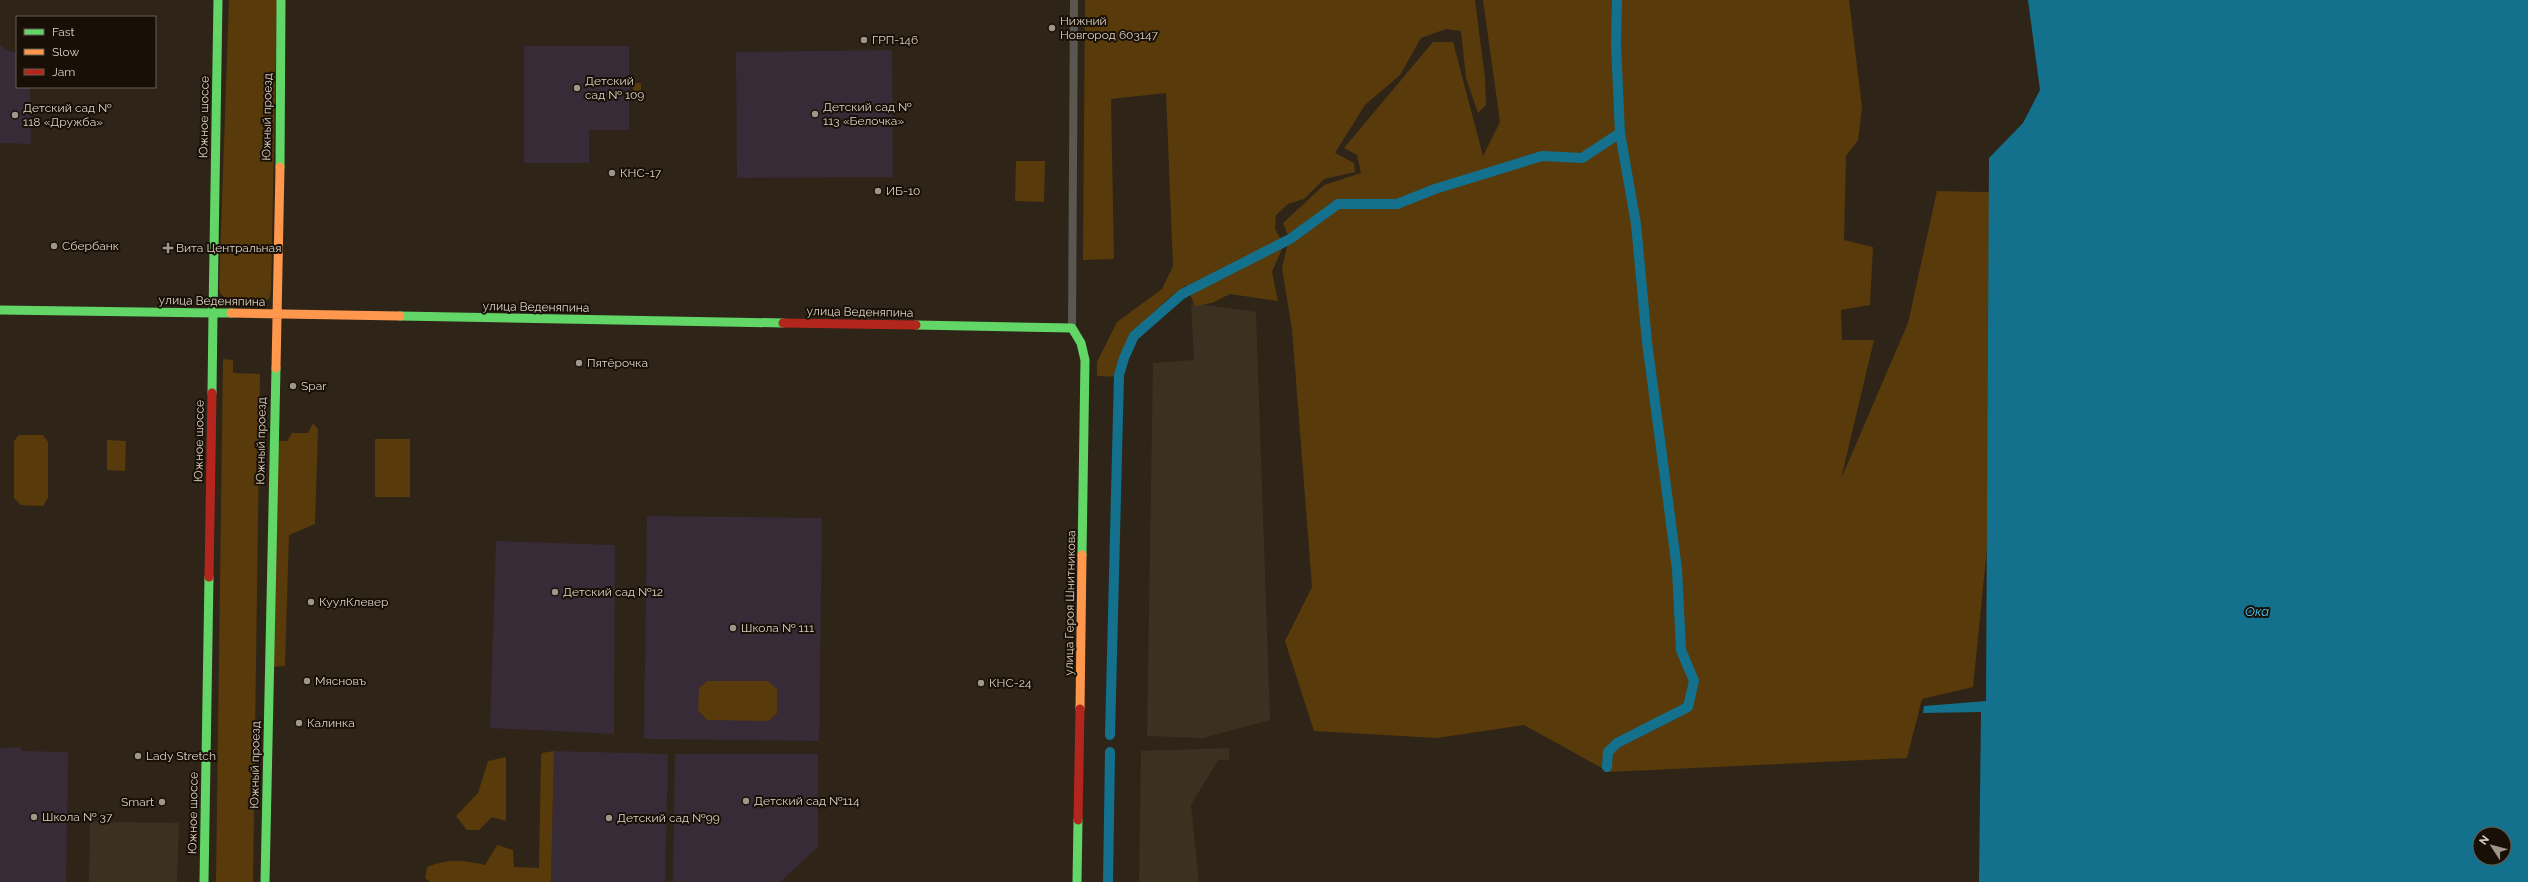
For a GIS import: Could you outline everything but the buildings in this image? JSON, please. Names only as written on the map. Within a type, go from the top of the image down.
[{"type":"street","name":"Южное шоссе","points":[[204,882],[218,0]]},
{"type":"street","name":"Южный проезд","points":[[265,882],[277,314],[281,0]]},
{"type":"street","points":[[1072,328],[1074,0]]},
{"type":"street","name":"улица Веденяпина","points":[[0,310],[1072,328]]},
{"type":"street","name":"улица Героя Шнитникова","points":[[1072,328],[1081,343],[1085,360],[1077,882]]},
{"type":"shaded area","points":[[229,0],[277,0],[271,292],[269,299],[260,302],[229,302],[220,293],[219,286]]},
{"type":"shaded area","points":[[1085,0],[1475,0],[1485,78],[1486,105],[1478,113],[1466,78],[1461,31],[1446,29],[1421,38],[1400,75],[1365,105],[1335,153],[1354,163],[1355,172],[1324,179],[1304,199],[1288,204],[1276,215],[1275,229],[1284,244],[1272,272],[1278,301],[1230,294],[1212,303],[1195,306],[1186,285],[1152,314],[1143,324],[1130,347],[1121,377],[1097,376],[1097,362],[1117,322],[1162,289],[1173,266],[1166,93],[1111,99],[1114,259],[1083,260]]},
{"type":"shaded area","points":[[1483,0],[1849,0],[1862,107],[1858,140],[1846,156],[1844,240],[1873,247],[1870,305],[1841,310],[1842,340],[1874,340],[1841,479],[1908,323],[1937,191],[2023,193],[1973,687],[1922,699],[1907,758],[1609,772],[1524,725],[1437,738],[1314,731],[1285,641],[1312,587],[1292,329],[1282,268],[1289,238],[1283,223],[1324,185],[1361,173],[1357,155],[1344,148],[1433,42],[1453,42],[1483,156],[1500,122]]},
{"type":"shaded area","name":"Детский сад № 118 «Дружба»","points":[[0,45],[6,50],[16,53],[16,88],[30,88],[31,144],[0,143]]},
{"type":"shaded area","name":"Детский сад № 109","points":[[524,46],[629,46],[629,130],[589,130],[589,163],[524,163]]},
{"type":"shaded area","name":"Детский сад № 113 «Белочка»","points":[[892,50],[893,177],[737,178],[736,52]]},
{"type":"shaded area","points":[[633,83],[641,83],[641,101],[633,101]]},
{"type":"shaded area","points":[[1016,161],[1045,161],[1044,202],[1015,201]]},
{"type":"shaded area","points":[[1191,303],[1256,312],[1270,720],[1203,738],[1147,736],[1153,363],[1194,360]]},
{"type":"shaded area","points":[[223,359],[233,360],[233,373],[260,374],[253,882],[216,882]]},
{"type":"shaded area","points":[[313,423],[318,429],[315,524],[289,535],[285,666],[269,667],[275,441],[287,441],[292,433],[308,433]]},
{"type":"shaded area","points":[[19,435],[43,435],[48,442],[48,498],[43,506],[21,505],[14,498],[14,441]]},
{"type":"shaded area","points":[[375,439],[410,439],[410,497],[375,497]]},
{"type":"shaded area","points":[[107,440],[126,441],[125,471],[107,470]]},
{"type":"shaded area","name":"Школа № 111","points":[[647,516],[822,518],[819,741],[644,739]]},
{"type":"shaded area","name":"Детский сад №12","points":[[496,541],[615,545],[614,734],[490,728]]},
{"type":"shaded area","points":[[707,681],[768,681],[777,689],[777,713],[770,720],[765,721],[707,720],[698,710],[699,688]]},
{"type":"shaded area","name":"Школа № 37","points":[[21,747],[22,751],[68,752],[66,882],[0,882],[0,748]]},
{"type":"shaded area","points":[[1229,748],[1229,760],[1218,760],[1191,805],[1199,882],[1139,882],[1141,751]]},
{"type":"shaded area","name":"Детский сад №99","points":[[554,751],[668,754],[665,882],[551,882]]},
{"type":"shaded area","points":[[554,751],[551,882],[430,882],[425,878],[427,867],[435,864],[463,861],[485,865],[497,845],[513,850],[514,867],[539,868],[541,757],[542,753]]},
{"type":"shaded area","name":"Детский сад №114","points":[[675,754],[818,754],[818,847],[780,882],[673,882]]},
{"type":"shaded area","points":[[506,757],[506,821],[492,817],[479,830],[467,830],[456,816],[478,793],[488,761]]},
{"type":"shaded area","points":[[90,822],[179,823],[177,882],[89,882]]},
{"type":"water","name":"Ока","points":[[2028,0],[2528,0],[2528,882],[1979,882],[1981,712],[1923,713],[1924,706],[1986,701],[1989,158],[2023,123],[2040,90]]},
{"type":"waterway","points":[[1110,735],[1119,375],[1124,358],[1134,336],[1182,294],[1290,239],[1338,204],[1397,204],[1435,189],[1542,156],[1582,158],[1620,133],[1616,45],[1617,0]]},
{"type":"waterway","points":[[1607,767],[1608,752],[1617,743],[1688,707],[1694,681],[1681,650],[1677,569],[1647,342],[1636,224],[1620,133]]},
{"type":"waterway","points":[[1108,882],[1110,752]]},
{"type":"traffic: fast","points":[[218,0],[213,313],[231,313]]},
{"type":"traffic: fast","points":[[280,167],[281,0]]},
{"type":"traffic: fast","points":[[0,310],[213,313],[212,393]]},
{"type":"traffic: fast","points":[[400,316],[783,323]]},
{"type":"traffic: fast","points":[[916,325],[1072,328],[1081,343],[1085,360],[1082,555]]},
{"type":"traffic: fast","points":[[265,882],[276,368]]},
{"type":"traffic: fast","points":[[204,882],[209,577]]},
{"type":"traffic: fast","points":[[1077,882],[1078,820]]},
{"type":"traffic: slow","points":[[276,368],[280,167]]},
{"type":"traffic: slow","points":[[231,313],[400,316]]},
{"type":"traffic: slow","points":[[1080,709],[1082,555]]},
{"type":"traffic: jam","points":[[783,323],[916,325]]},
{"type":"traffic: jam","points":[[209,577],[212,393]]},
{"type":"traffic: jam","points":[[1078,820],[1080,709]]},
{"type":"place","name":"Нижний Новгород 603147","points":[[1052,28]]},
{"type":"place","name":"ГРП-146","points":[[864,40]]},
{"type":"place","name":"Детский сад № 109","points":[[577,88]]},
{"type":"place","name":"Детский сад № 113 «Белочка»","points":[[815,114]]},
{"type":"place","name":"Детский сад № 118 «Дружба»","points":[[15,115]]},
{"type":"place","name":"КНС-17","points":[[612,173]]},
{"type":"place","name":"ИБ-10","points":[[878,191]]},
{"type":"place","name":"Сбербанк","points":[[54,246]]},
{"type":"place","name":"Вита Центральная","points":[[168,248]]},
{"type":"place","name":"Пятёрочка","points":[[579,363]]},
{"type":"place","name":"Spar","points":[[293,386]]},
{"type":"place","name":"Детский сад №12","points":[[555,592]]},
{"type":"place","name":"КуулКлевер","points":[[311,602]]},
{"type":"place","name":"Школа № 111","points":[[733,628]]},
{"type":"place","name":"Мясновъ","points":[[307,681]]},
{"type":"place","name":"КНС-24","points":[[981,683]]},
{"type":"place","name":"Калинка","points":[[299,723]]},
{"type":"place","name":"Lady Stretch","points":[[138,756]]},
{"type":"place","name":"Детский сад №114","points":[[746,801]]},
{"type":"place","name":"Smart","points":[[162,802]]},
{"type":"place","name":"Школа № 37","points":[[34,817]]},
{"type":"place","name":"Детский сад №99","points":[[609,818]]}]
